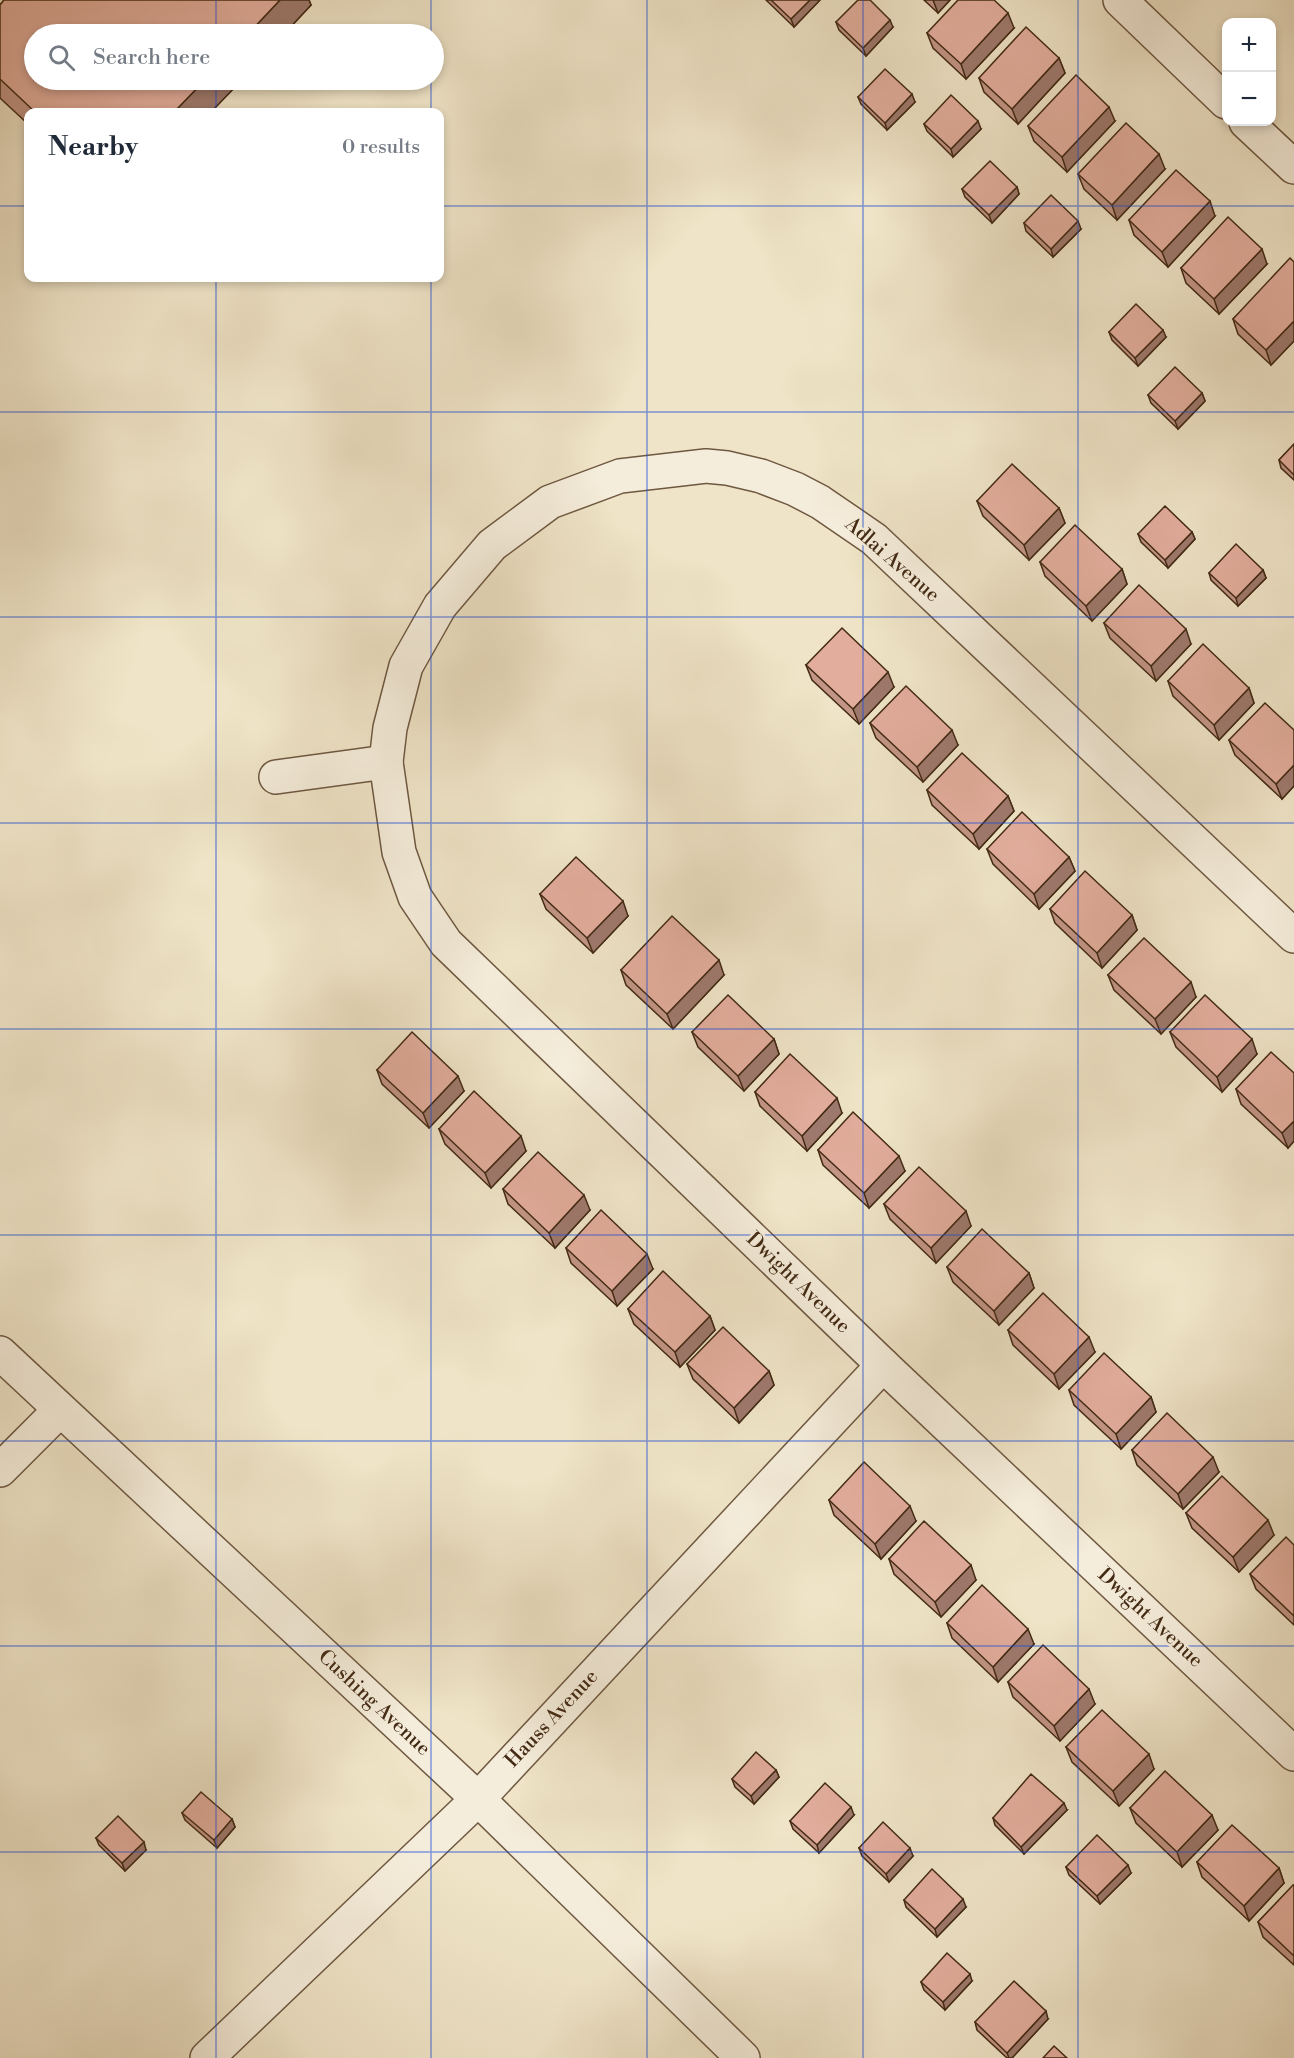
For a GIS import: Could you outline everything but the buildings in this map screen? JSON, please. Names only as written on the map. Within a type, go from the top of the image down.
[{"type":"street","points":[[1120,0],[1222,97]]},
{"type":"street","points":[[1250,126],[1294,167]]},
{"type":"street","name":"Adlai Avenue","points":[[386,762],[390,728],[406,666],[440,606],[492,545],[550,502],[620,476],[706,466],[727,468],[760,476],[795,489],[820,502],[874,539],[1291,926]]},
{"type":"street","points":[[276,777],[386,762]]},
{"type":"street","name":"Dwight Avenue","points":[[386,762],[399,852],[415,897],[446,943],[882,1365],[1294,1754]]},
{"type":"street","name":"Cushing Avenue","points":[[0,1353],[478,1799],[743,2058]]},
{"type":"street","name":"Hauss Avenue","points":[[207,2058],[478,1799],[882,1365]]},
{"type":"street","points":[[0,1470],[60,1410]]}]
